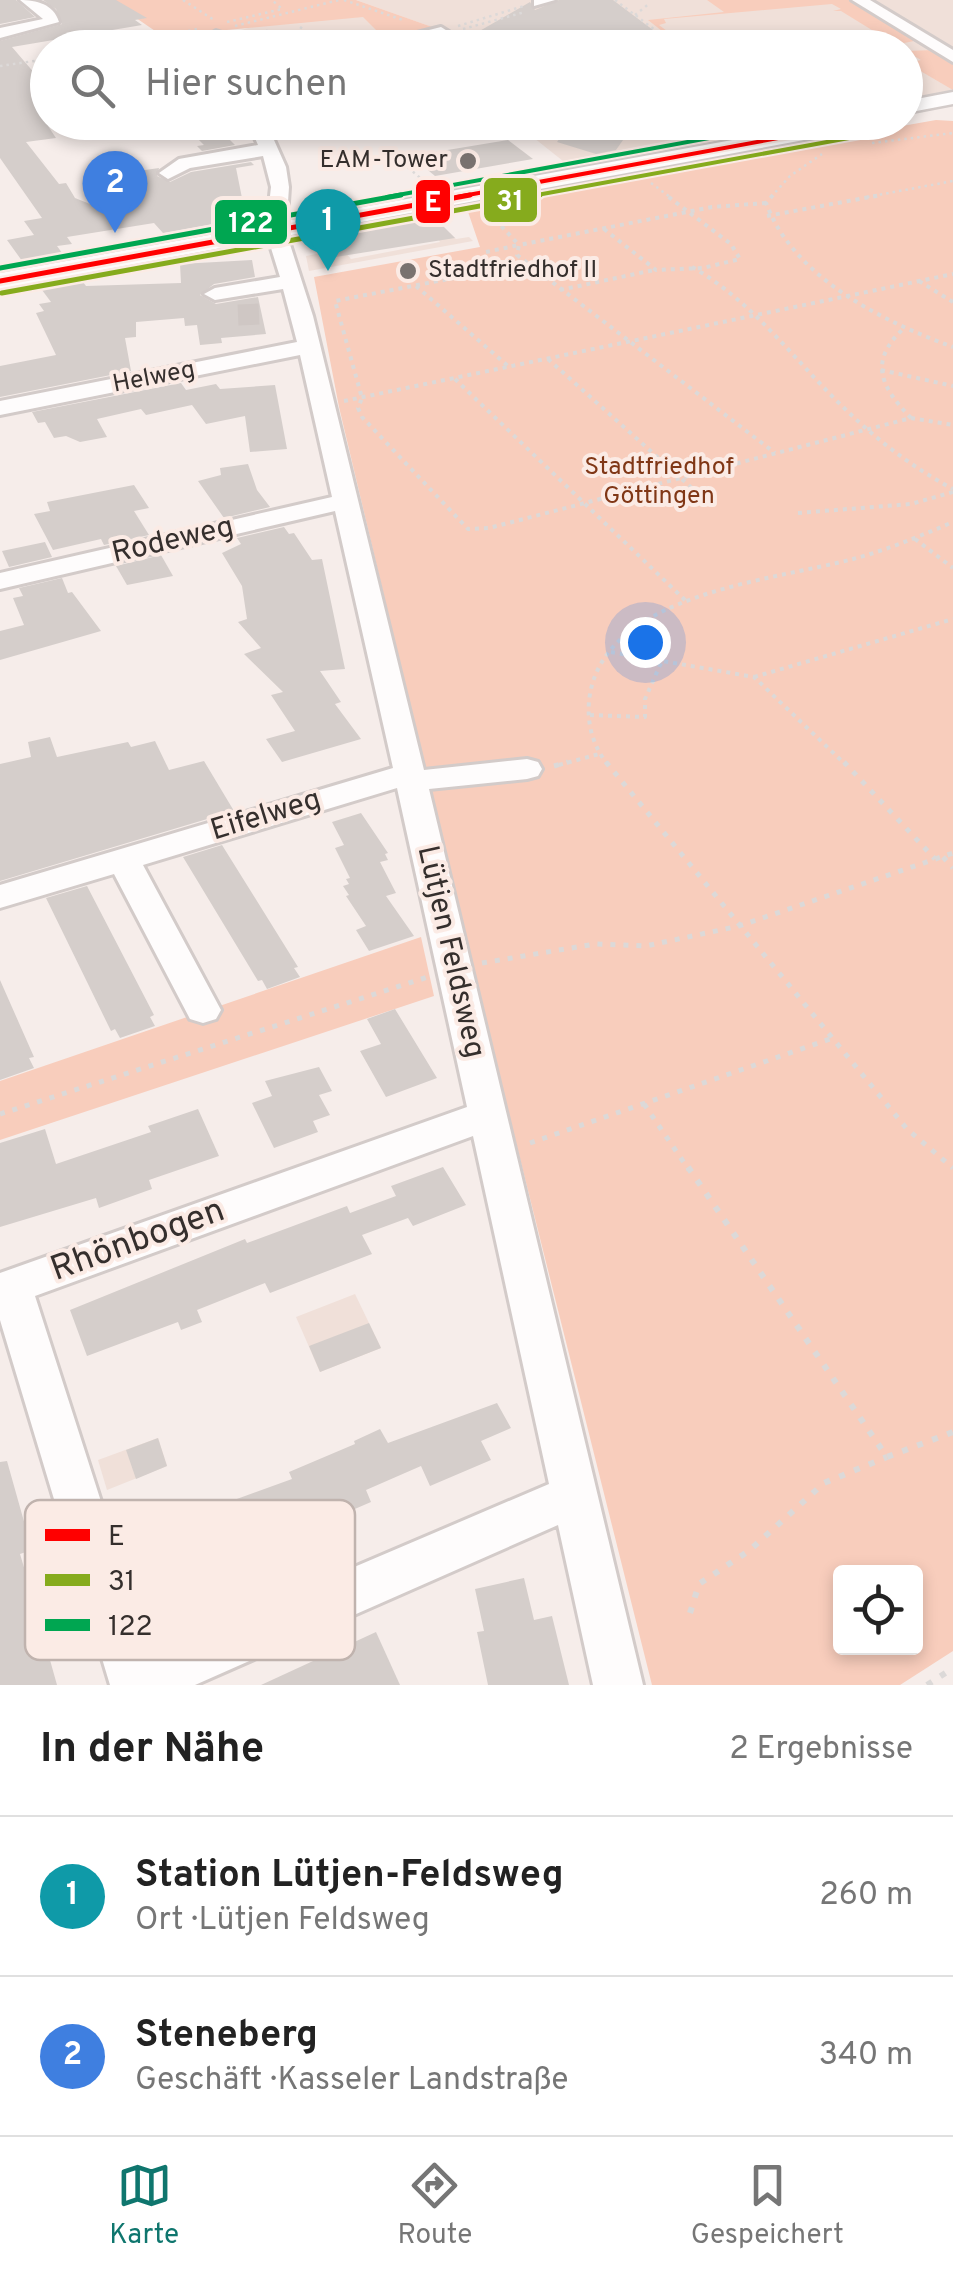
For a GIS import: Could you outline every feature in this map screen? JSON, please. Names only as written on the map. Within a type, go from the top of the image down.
[{"type":"main road","points":[[923,104],[953,98]]},
{"type":"main road","points":[[923,113],[953,108]]},
{"type":"main road","points":[[0,281],[731,140]]},
{"type":"main road","points":[[0,269],[825,140]]},
{"type":"street","points":[[0,33],[51,22],[50,16],[27,0]]},
{"type":"street","points":[[859,0],[908,30]]},
{"type":"street","points":[[444,30],[448,29]]},
{"type":"street","points":[[923,39],[953,57]]},
{"type":"street","name":"Lütjen Feldsweg","points":[[266,140],[280,187],[277,226],[411,779],[618,1685]]},
{"type":"street","points":[[168,172],[184,163],[270,150]]},
{"type":"street","points":[[214,294],[293,282]]},
{"type":"street","name":"Helweg","points":[[0,408],[308,347]]},
{"type":"street","name":"Rodeweg","points":[[0,582],[346,502]]},
{"type":"street","name":"Eifelweg","points":[[0,897],[390,778],[526,769]]},
{"type":"street","points":[[123,859],[203,1010]]},
{"type":"street","name":"Rhönbogen","points":[[78,1500],[11,1287],[488,1116]]},
{"type":"street","name":"Rhönbogen","points":[[355,1590],[575,1494]]},
{"type":"street","name":"Rhönbogen","points":[[128,1660],[136,1685],[193,1660]]},
{"type":"path","points":[[183,0],[218,30]]},
{"type":"path","points":[[218,30],[223,23],[282,9],[272,0]]},
{"type":"path","points":[[218,30],[342,0],[448,29],[467,30],[540,4]]},
{"type":"path","points":[[615,0],[655,30]]},
{"type":"path","points":[[635,15],[650,3]]},
{"type":"path","points":[[448,29],[540,4]]},
{"type":"path","points":[[0,66],[30,62]]},
{"type":"path","points":[[923,133],[953,133]]},
{"type":"path","points":[[486,252],[728,204],[766,203],[800,168],[833,151]]},
{"type":"path","points":[[398,159],[431,187]]},
{"type":"path","points":[[768,216],[953,181]]},
{"type":"path","points":[[560,290],[656,270],[724,265],[740,259],[731,244],[651,183]]},
{"type":"path","points":[[766,203],[768,216],[790,246],[851,295],[903,329],[953,347]]},
{"type":"path","points":[[604,230],[656,270]]},
{"type":"path","points":[[519,246],[517,254],[526,264],[776,454]]},
{"type":"path","points":[[526,264],[335,301],[362,398],[358,408],[362,417],[468,529],[490,528],[911,418],[953,425]]},
{"type":"path","points":[[692,267],[760,314],[792,354],[867,431],[953,491]]},
{"type":"path","points":[[322,405],[953,274]]},
{"type":"path","points":[[919,281],[953,302]]},
{"type":"path","points":[[416,286],[509,368]]},
{"type":"path","points":[[903,329],[886,347],[881,370],[886,393],[911,418]]},
{"type":"path","points":[[548,360],[684,477],[713,507]]},
{"type":"path","points":[[881,370],[953,386]]},
{"type":"path","points":[[456,379],[580,504],[688,603]]},
{"type":"path","points":[[798,513],[911,504],[953,491]]},
{"type":"path","points":[[953,522],[915,538],[656,615],[621,636],[588,689],[592,742],[599,754],[906,1129],[953,1168]]},
{"type":"path","points":[[915,538],[953,568]]},
{"type":"path","points":[[610,651],[754,677],[953,620]]},
{"type":"path","points":[[590,715],[645,717],[646,699],[662,662]]},
{"type":"path","points":[[754,677],[833,752],[934,859]]},
{"type":"path","points":[[526,769],[599,754]]},
{"type":"path","points":[[0,1114],[452,969],[595,944],[646,946],[739,926],[953,853]]},
{"type":"path","points":[[943,857],[953,868]]},
{"type":"path","points":[[530,1143],[832,1038]]},
{"type":"path","points":[[644,1104],[887,1457]]},
{"type":"path","points":[[690,1614],[699,1584],[750,1550],[824,1484],[953,1432]]},
{"type":"path","points":[[927,1685],[953,1668]]},
{"type":"shaded area","points":[[356,0],[953,0],[953,90],[923,96],[923,30],[414,30],[429,26]]},
{"type":"shaded area","points":[[346,3],[414,30],[241,30]]},
{"type":"shaded area","points":[[537,140],[672,140],[563,161]]},
{"type":"shaded area","points":[[450,233],[456,239],[469,237],[473,241],[309,271],[306,256],[342,249],[351,259],[440,242],[436,236]]},
{"type":"shaded area","points":[[355,1294],[381,1348],[320,1372],[296,1317]]},
{"type":"shaded area","points":[[158,1438],[167,1466],[107,1490],[98,1460]]},
{"type":"green space","points":[[110,0],[356,0],[435,28],[376,30],[363,17],[227,30],[154,30]]},
{"type":"green space","points":[[707,0],[852,0],[902,30],[872,30],[841,11],[833,11],[841,9],[832,4],[664,19],[666,23],[659,25],[666,30],[648,20],[724,12]]},
{"type":"green space","points":[[923,50],[935,50],[953,65],[953,90],[923,72]]},
{"type":"green space","name":"Stadtfriedhof Göttingen","points":[[953,121],[953,1651],[900,1685],[652,1685],[475,979],[339,407],[314,277],[480,247],[465,203],[823,140],[923,140],[923,122]]},
{"type":"green space","points":[[421,937],[434,996],[0,1140],[0,1081]]},
{"type":"building","points":[[0,0],[16,0],[35,17],[0,24]]},
{"type":"building","points":[[43,0],[116,0],[147,18],[135,20],[142,25],[112,30],[40,30],[62,24],[56,9]]},
{"type":"building","points":[[559,0],[613,0],[653,30],[481,30],[530,2],[535,10]]},
{"type":"building","points":[[30,33],[30,44],[12,47],[30,68],[30,140],[41,140],[26,142],[59,184],[66,183],[75,198],[90,204],[139,196],[125,173],[159,168],[157,176],[170,182],[191,172],[251,162],[254,165],[236,168],[246,218],[163,233],[154,223],[67,237],[72,244],[57,246],[65,257],[25,265],[7,240],[34,235],[24,221],[42,218],[0,158],[0,41]]},
{"type":"building","points":[[199,140],[230,140],[235,145],[202,151],[197,146],[204,145]]},
{"type":"building","points":[[508,140],[533,159],[435,176],[411,156]]},
{"type":"building","points":[[623,140],[616,150],[596,154],[557,142]]},
{"type":"building","points":[[430,213],[455,238],[323,259],[302,237]]},
{"type":"building","points":[[252,260],[255,277],[214,284],[200,295],[216,304],[258,297],[266,334],[221,338],[222,343],[200,345],[197,325],[185,326],[184,318],[136,322],[136,337],[125,338],[131,371],[0,397],[0,366],[56,355],[36,313],[44,311],[39,304],[51,302],[39,286],[80,278],[86,286],[181,283],[180,264]]},
{"type":"building","points":[[181,383],[186,390],[216,384],[220,389],[275,385],[287,449],[250,452],[245,416],[206,424],[192,405],[146,415],[141,409],[97,419],[107,437],[80,442],[66,436],[54,438],[45,422],[38,423],[32,412]]},
{"type":"building","points":[[248,464],[257,490],[270,507],[224,518],[198,481],[221,475],[220,468]]},
{"type":"building","points":[[134,485],[149,508],[134,511],[149,535],[104,545],[101,539],[53,550],[34,514],[50,511],[47,502]]},
{"type":"building","points":[[284,527],[289,534],[294,533],[312,560],[322,559],[345,669],[320,671],[341,702],[335,704],[361,739],[282,762],[266,739],[295,731],[271,695],[283,692],[244,654],[261,648],[238,622],[247,619],[242,586],[222,553],[241,544],[237,538]]},
{"type":"building","points":[[45,542],[52,557],[9,567],[2,551]]},
{"type":"building","points":[[161,555],[173,576],[127,585],[116,566]]},
{"type":"building","points":[[62,578],[68,593],[72,592],[101,631],[0,660],[0,631],[24,625],[13,598],[23,596],[19,588]]},
{"type":"building","points":[[50,737],[57,757],[128,742],[131,747],[155,741],[169,770],[204,761],[234,811],[0,881],[0,764],[31,757],[28,742]]},
{"type":"building","points":[[361,813],[388,853],[388,860],[380,862],[396,893],[386,896],[414,936],[369,951],[356,930],[366,926],[343,886],[349,884],[346,879],[350,878],[335,848],[344,845],[332,822]]},
{"type":"building","points":[[222,845],[298,967],[294,968],[300,977],[267,989],[262,980],[258,981],[183,857]]},
{"type":"building","points":[[87,886],[154,1015],[150,1017],[155,1026],[120,1038],[115,1029],[111,1031],[46,898]]},
{"type":"building","points":[[0,980],[34,1057],[29,1058],[34,1068],[0,1080]]},
{"type":"building","points":[[395,1009],[437,1078],[386,1097],[360,1051],[381,1044],[367,1019]]},
{"type":"building","points":[[319,1067],[332,1091],[319,1095],[330,1115],[313,1121],[318,1132],[274,1148],[252,1103],[272,1096],[265,1081]]},
{"type":"building","points":[[198,1109],[219,1156],[149,1180],[152,1189],[99,1208],[96,1198],[0,1227],[0,1143],[45,1129],[56,1164],[151,1132],[148,1126]]},
{"type":"building","points":[[443,1167],[466,1205],[413,1226],[408,1218],[362,1235],[372,1254],[270,1293],[265,1283],[197,1310],[202,1322],[181,1330],[178,1322],[87,1356],[70,1310],[245,1239],[247,1243],[347,1206],[350,1213],[396,1196],[391,1186]]},
{"type":"building","points":[[369,1323],[381,1348],[320,1372],[309,1346]]},
{"type":"building","points":[[497,1403],[511,1428],[481,1441],[491,1460],[430,1486],[421,1466],[366,1490],[371,1502],[355,1509],[355,1500],[234,1500],[292,1479],[289,1472],[380,1429],[388,1443]]},
{"type":"building","points":[[158,1438],[167,1466],[136,1479],[126,1450]]},
{"type":"building","points":[[7,1461],[25,1525],[25,1552],[20,1554],[25,1571],[25,1660],[50,1660],[57,1685],[0,1685],[0,1462]]},
{"type":"building","points":[[524,1578],[534,1620],[552,1616],[569,1685],[488,1685],[477,1632],[484,1631],[475,1589]]},
{"type":"building","points":[[376,1632],[400,1685],[261,1685],[315,1660],[355,1660],[355,1642]]},
{"type":"tunnel","points":[[238,315],[261,314]]},
{"type":"transit line","name":"122","points":[[0,268],[699,140]]},
{"type":"transit line","name":"E","points":[[0,281],[768,140]]},
{"type":"transit line","name":"31","points":[[2,293],[838,140]]},
{"type":"place","name":"EAM-Tower","points":[[468,161]]},
{"type":"place","name":"Steneberg","points":[[115,233]]},
{"type":"place","name":"Station Lütjen-Feldsweg","points":[[328,271]]},
{"type":"place","name":"Stadtfriedhof II","points":[[408,271]]}]
